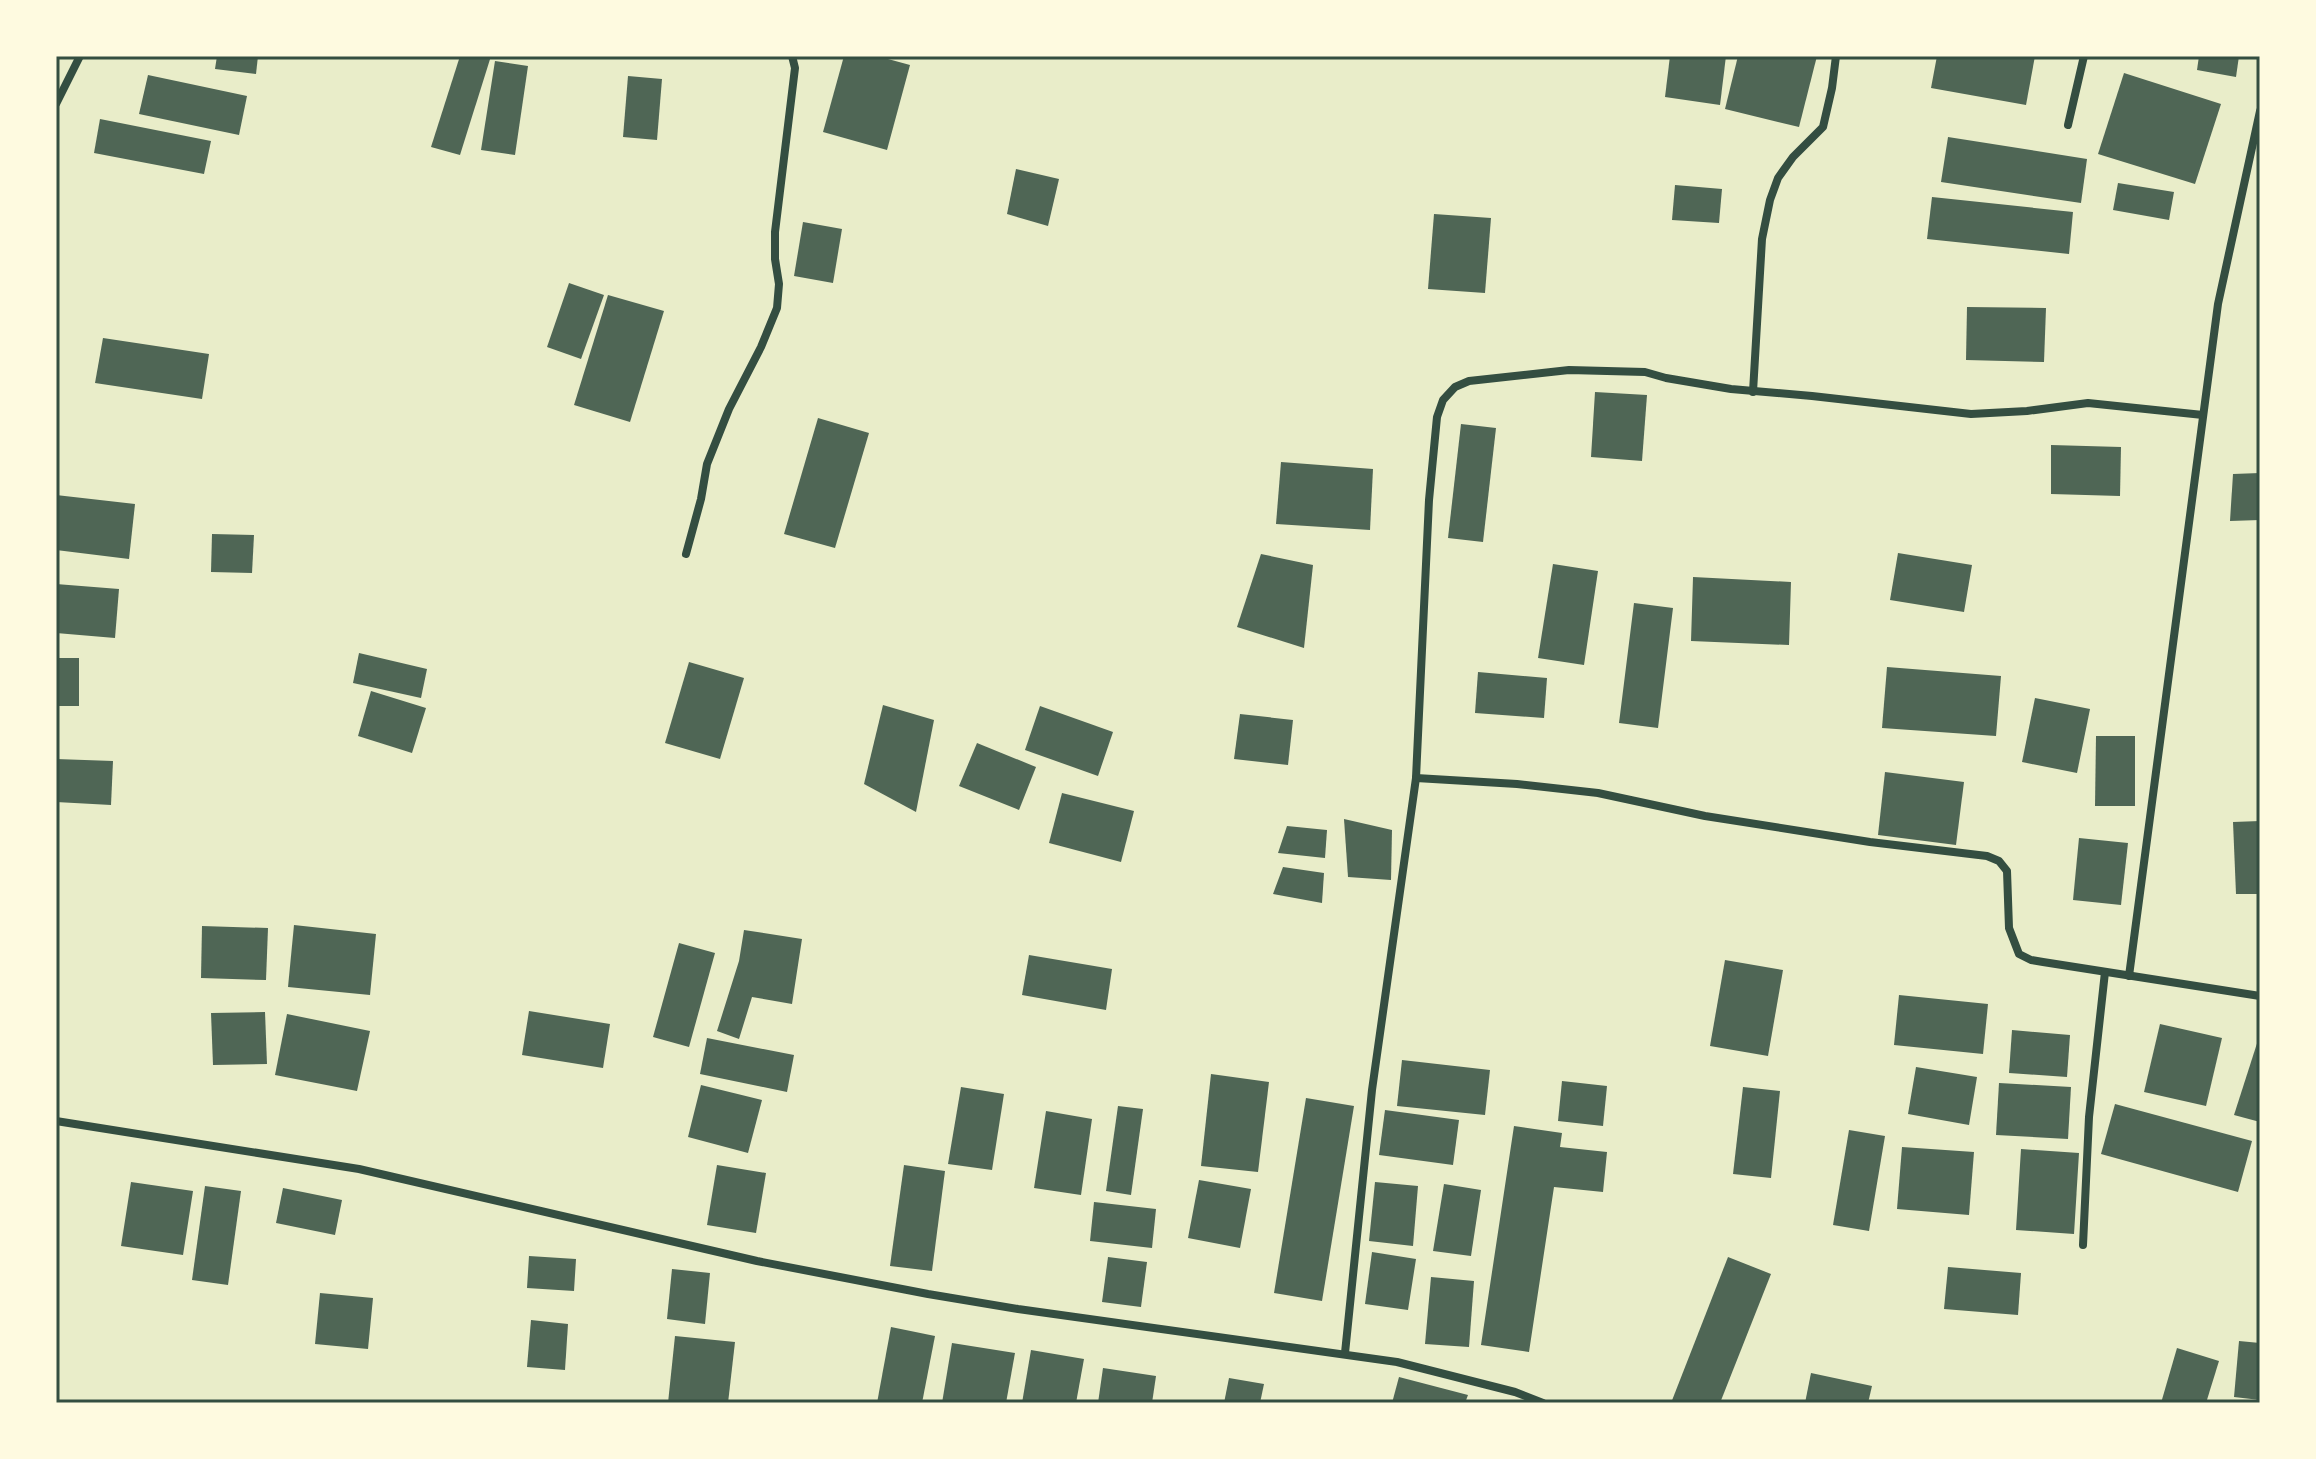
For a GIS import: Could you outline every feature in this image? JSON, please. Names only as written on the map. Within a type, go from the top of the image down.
[{"type":"street","points":[[56,104],[80,56]]},
{"type":"street","points":[[686,554],[707,464],[729,409],[777,308],[779,284],[775,232],[795,68],[792,56]]},
{"type":"street","points":[[1753,392],[1762,239],[1770,200],[1778,178],[1793,157],[1823,127],[1836,56]]},
{"type":"street","points":[[2068,125],[2084,56]]},
{"type":"street","points":[[2129,976],[2218,304],[2260,111]]},
{"type":"street","points":[[1345,1353],[1372,1090],[1416,778],[1429,500],[1437,417],[1443,400],[1455,387],[1469,381],[1569,370],[1645,372],[1753,392],[1971,414],[2088,403],[2203,415]]},
{"type":"street","points":[[1416,778],[1598,793],[1705,816],[1870,842],[1987,856],[1999,861],[2007,871],[2009,928],[2019,954],[2031,960],[2260,996]]},
{"type":"street","points":[[2083,1245],[2089,1117],[2105,972]]},
{"type":"street","points":[[56,1121],[359,1169],[757,1261],[928,1294],[1345,1353],[1515,1392],[1543,1403]]},
{"type":"building","points":[[217,56],[258,56],[256,74],[215,69]]},
{"type":"building","points":[[460,56],[491,56],[460,155],[431,147]]},
{"type":"building","points":[[844,56],[877,56],[910,65],[887,150],[823,132]]},
{"type":"building","points":[[1670,56],[1726,56],[1720,105],[1665,97]]},
{"type":"building","points":[[1738,56],[1817,56],[1799,127],[1725,109]]},
{"type":"building","points":[[1937,56],[2035,56],[2026,105],[1931,88]]},
{"type":"building","points":[[2199,56],[2239,56],[2236,77],[2197,70]]},
{"type":"building","points":[[495,61],[528,66],[515,155],[481,150]]},
{"type":"building","points":[[2124,73],[2221,104],[2195,184],[2098,154]]},
{"type":"building","points":[[148,75],[247,96],[239,135],[139,114]]},
{"type":"building","points":[[628,76],[662,79],[657,140],[623,137]]},
{"type":"building","points":[[100,119],[211,141],[204,174],[94,153]]},
{"type":"building","points":[[1948,137],[2087,159],[2081,203],[1941,182]]},
{"type":"building","points":[[1016,169],[1059,179],[1048,226],[1007,214]]},
{"type":"building","points":[[2118,183],[2174,192],[2169,220],[2113,210]]},
{"type":"building","points":[[1675,185],[1722,189],[1719,223],[1672,220]]},
{"type":"building","points":[[1932,197],[2073,212],[2069,254],[1927,239]]},
{"type":"building","points":[[1434,214],[1491,218],[1485,293],[1428,289]]},
{"type":"building","points":[[803,222],[842,229],[833,283],[794,276]]},
{"type":"building","points":[[569,283],[604,295],[581,359],[547,347]]},
{"type":"building","points":[[608,295],[664,311],[630,422],[574,405]]},
{"type":"building","points":[[1967,307],[2046,308],[2044,362],[1966,360]]},
{"type":"building","points":[[103,338],[209,354],[202,399],[95,383]]},
{"type":"building","points":[[1595,392],[1647,395],[1642,461],[1591,457]]},
{"type":"building","points":[[818,418],[869,433],[835,548],[784,534]]},
{"type":"building","points":[[1461,424],[1496,428],[1483,542],[1448,538]]},
{"type":"building","points":[[2051,445],[2121,447],[2120,496],[2051,494]]},
{"type":"building","points":[[1281,462],[1373,469],[1370,530],[1276,524]]},
{"type":"building","points":[[2260,473],[2260,520],[2230,521],[2233,474]]},
{"type":"building","points":[[56,495],[135,504],[129,559],[56,550]]},
{"type":"building","points":[[212,534],[254,535],[252,573],[211,572]]},
{"type":"building","points":[[1898,553],[1972,565],[1964,612],[1890,600]]},
{"type":"building","points":[[1261,554],[1313,565],[1304,648],[1237,627]]},
{"type":"building","points":[[1553,564],[1598,571],[1584,665],[1538,658]]},
{"type":"building","points":[[1693,577],[1791,582],[1789,645],[1691,641]]},
{"type":"building","points":[[56,584],[119,589],[115,638],[56,633]]},
{"type":"building","points":[[1634,603],[1673,608],[1658,728],[1619,723]]},
{"type":"building","points":[[359,653],[427,669],[421,698],[353,683]]},
{"type":"building","points":[[56,658],[79,658],[79,706],[56,706]]},
{"type":"building","points":[[689,662],[744,678],[720,759],[665,743]]},
{"type":"building","points":[[1887,667],[2001,676],[1996,736],[1882,728]]},
{"type":"building","points":[[1478,672],[1547,678],[1544,718],[1475,713]]},
{"type":"building","points":[[371,691],[426,708],[412,753],[358,736]]},
{"type":"building","points":[[2035,698],[2090,709],[2077,773],[2022,762]]},
{"type":"building","points":[[883,705],[934,720],[916,812],[864,784]]},
{"type":"building","points":[[1040,706],[1113,732],[1098,776],[1025,750]]},
{"type":"building","points":[[1240,714],[1293,720],[1288,765],[1234,759]]},
{"type":"building","points":[[2096,736],[2135,736],[2135,806],[2095,806]]},
{"type":"building","points":[[977,743],[1036,767],[1019,810],[959,786]]},
{"type":"building","points":[[56,759],[113,761],[111,805],[56,802]]},
{"type":"building","points":[[1885,772],[1964,782],[1956,845],[1878,835]]},
{"type":"building","points":[[1062,793],[1134,811],[1121,862],[1049,843]]},
{"type":"building","points":[[1344,819],[1392,830],[1391,880],[1348,877]]},
{"type":"building","points":[[2260,821],[2260,894],[2236,894],[2233,822]]},
{"type":"building","points":[[1287,826],[1327,830],[1325,858],[1278,853]]},
{"type":"building","points":[[2079,838],[2128,843],[2121,905],[2073,900]]},
{"type":"building","points":[[1283,867],[1324,873],[1322,903],[1273,894]]},
{"type":"building","points":[[294,925],[376,934],[370,995],[288,987]]},
{"type":"building","points":[[202,926],[268,928],[266,980],[201,978]]},
{"type":"building","points":[[744,930],[802,939],[792,1004],[752,997],[739,1039],[717,1031],[739,961]]},
{"type":"building","points":[[679,943],[715,953],[689,1047],[653,1037]]},
{"type":"building","points":[[1029,955],[1112,969],[1106,1010],[1022,995]]},
{"type":"building","points":[[1725,960],[1783,970],[1768,1056],[1710,1046]]},
{"type":"building","points":[[1899,995],[1988,1004],[1983,1054],[1894,1045]]},
{"type":"building","points":[[529,1011],[610,1024],[603,1068],[522,1055]]},
{"type":"building","points":[[265,1012],[267,1064],[213,1065],[211,1013]]},
{"type":"building","points":[[287,1014],[370,1031],[357,1091],[275,1075]]},
{"type":"building","points":[[2160,1024],[2222,1038],[2206,1106],[2144,1092]]},
{"type":"building","points":[[2012,1030],[2070,1035],[2067,1077],[2009,1073]]},
{"type":"building","points":[[2260,1034],[2260,1122],[2234,1115]]},
{"type":"building","points":[[707,1038],[794,1055],[787,1092],[700,1074]]},
{"type":"building","points":[[1402,1060],[1490,1070],[1485,1115],[1397,1106]]},
{"type":"building","points":[[1916,1067],[1977,1077],[1969,1125],[1908,1114]]},
{"type":"building","points":[[1211,1074],[1269,1082],[1258,1172],[1201,1166]]},
{"type":"building","points":[[1562,1081],[1607,1086],[1603,1126],[1558,1121]]},
{"type":"building","points":[[1999,1083],[2071,1087],[2068,1139],[1996,1135]]},
{"type":"building","points":[[701,1085],[762,1100],[748,1153],[688,1137]]},
{"type":"building","points":[[961,1087],[1004,1094],[992,1170],[948,1164]]},
{"type":"building","points":[[1743,1087],[1780,1091],[1771,1178],[1733,1174]]},
{"type":"building","points":[[1306,1098],[1354,1106],[1322,1301],[1274,1293]]},
{"type":"building","points":[[2115,1104],[2252,1141],[2238,1192],[2101,1154]]},
{"type":"building","points":[[1118,1106],[1143,1109],[1131,1195],[1106,1191]]},
{"type":"building","points":[[1385,1110],[1459,1120],[1453,1165],[1379,1155]]},
{"type":"building","points":[[1046,1111],[1092,1119],[1081,1195],[1034,1188]]},
{"type":"building","points":[[1514,1126],[1562,1133],[1560,1147],[1607,1152],[1603,1192],[1554,1187],[1529,1352],[1481,1345]]},
{"type":"building","points":[[1849,1130],[1885,1136],[1869,1231],[1833,1225]]},
{"type":"building","points":[[1902,1147],[1974,1152],[1969,1215],[1897,1209]]},
{"type":"building","points":[[2021,1149],[2079,1153],[2074,1234],[2016,1230]]},
{"type":"building","points":[[717,1165],[766,1173],[756,1233],[707,1225]]},
{"type":"building","points":[[904,1165],[945,1171],[932,1271],[890,1266]]},
{"type":"building","points":[[1199,1180],[1251,1189],[1240,1248],[1188,1238]]},
{"type":"building","points":[[131,1182],[193,1191],[183,1255],[121,1246]]},
{"type":"building","points":[[1375,1182],[1418,1186],[1413,1246],[1369,1241]]},
{"type":"building","points":[[1444,1184],[1481,1190],[1471,1256],[1433,1251]]},
{"type":"building","points":[[205,1186],[241,1191],[228,1285],[192,1280]]},
{"type":"building","points":[[283,1188],[342,1200],[335,1235],[276,1223]]},
{"type":"building","points":[[1094,1202],[1156,1209],[1152,1248],[1090,1241]]},
{"type":"building","points":[[1372,1252],[1416,1259],[1408,1310],[1365,1304]]},
{"type":"building","points":[[529,1256],[576,1259],[574,1291],[527,1288]]},
{"type":"building","points":[[1108,1257],[1147,1262],[1141,1307],[1102,1302]]},
{"type":"building","points":[[1728,1257],[1771,1274],[1720,1403],[1671,1403]]},
{"type":"building","points":[[1948,1267],[2021,1273],[2018,1315],[1944,1309]]},
{"type":"building","points":[[672,1269],[710,1273],[705,1324],[667,1319]]},
{"type":"building","points":[[1431,1277],[1474,1281],[1469,1347],[1425,1344]]},
{"type":"building","points":[[320,1293],[373,1298],[368,1349],[315,1344]]},
{"type":"building","points":[[531,1320],[568,1324],[565,1370],[527,1367]]},
{"type":"building","points":[[891,1327],[935,1336],[922,1403],[877,1403]]},
{"type":"building","points":[[675,1336],[735,1342],[728,1403],[668,1403]]},
{"type":"building","points":[[2239,1341],[2260,1343],[2260,1400],[2234,1397]]},
{"type":"building","points":[[952,1343],[1015,1353],[1006,1403],[942,1403]]},
{"type":"building","points":[[2177,1348],[2219,1361],[2206,1403],[2161,1403]]},
{"type":"building","points":[[1031,1350],[1084,1359],[1076,1403],[1022,1403]]},
{"type":"building","points":[[1103,1368],[1156,1376],[1152,1403],[1098,1403]]},
{"type":"building","points":[[1811,1373],[1872,1386],[1868,1403],[1805,1403]]},
{"type":"building","points":[[1399,1377],[1468,1395],[1465,1403],[1392,1403]]},
{"type":"building","points":[[1229,1378],[1264,1384],[1260,1403],[1224,1403]]}]
